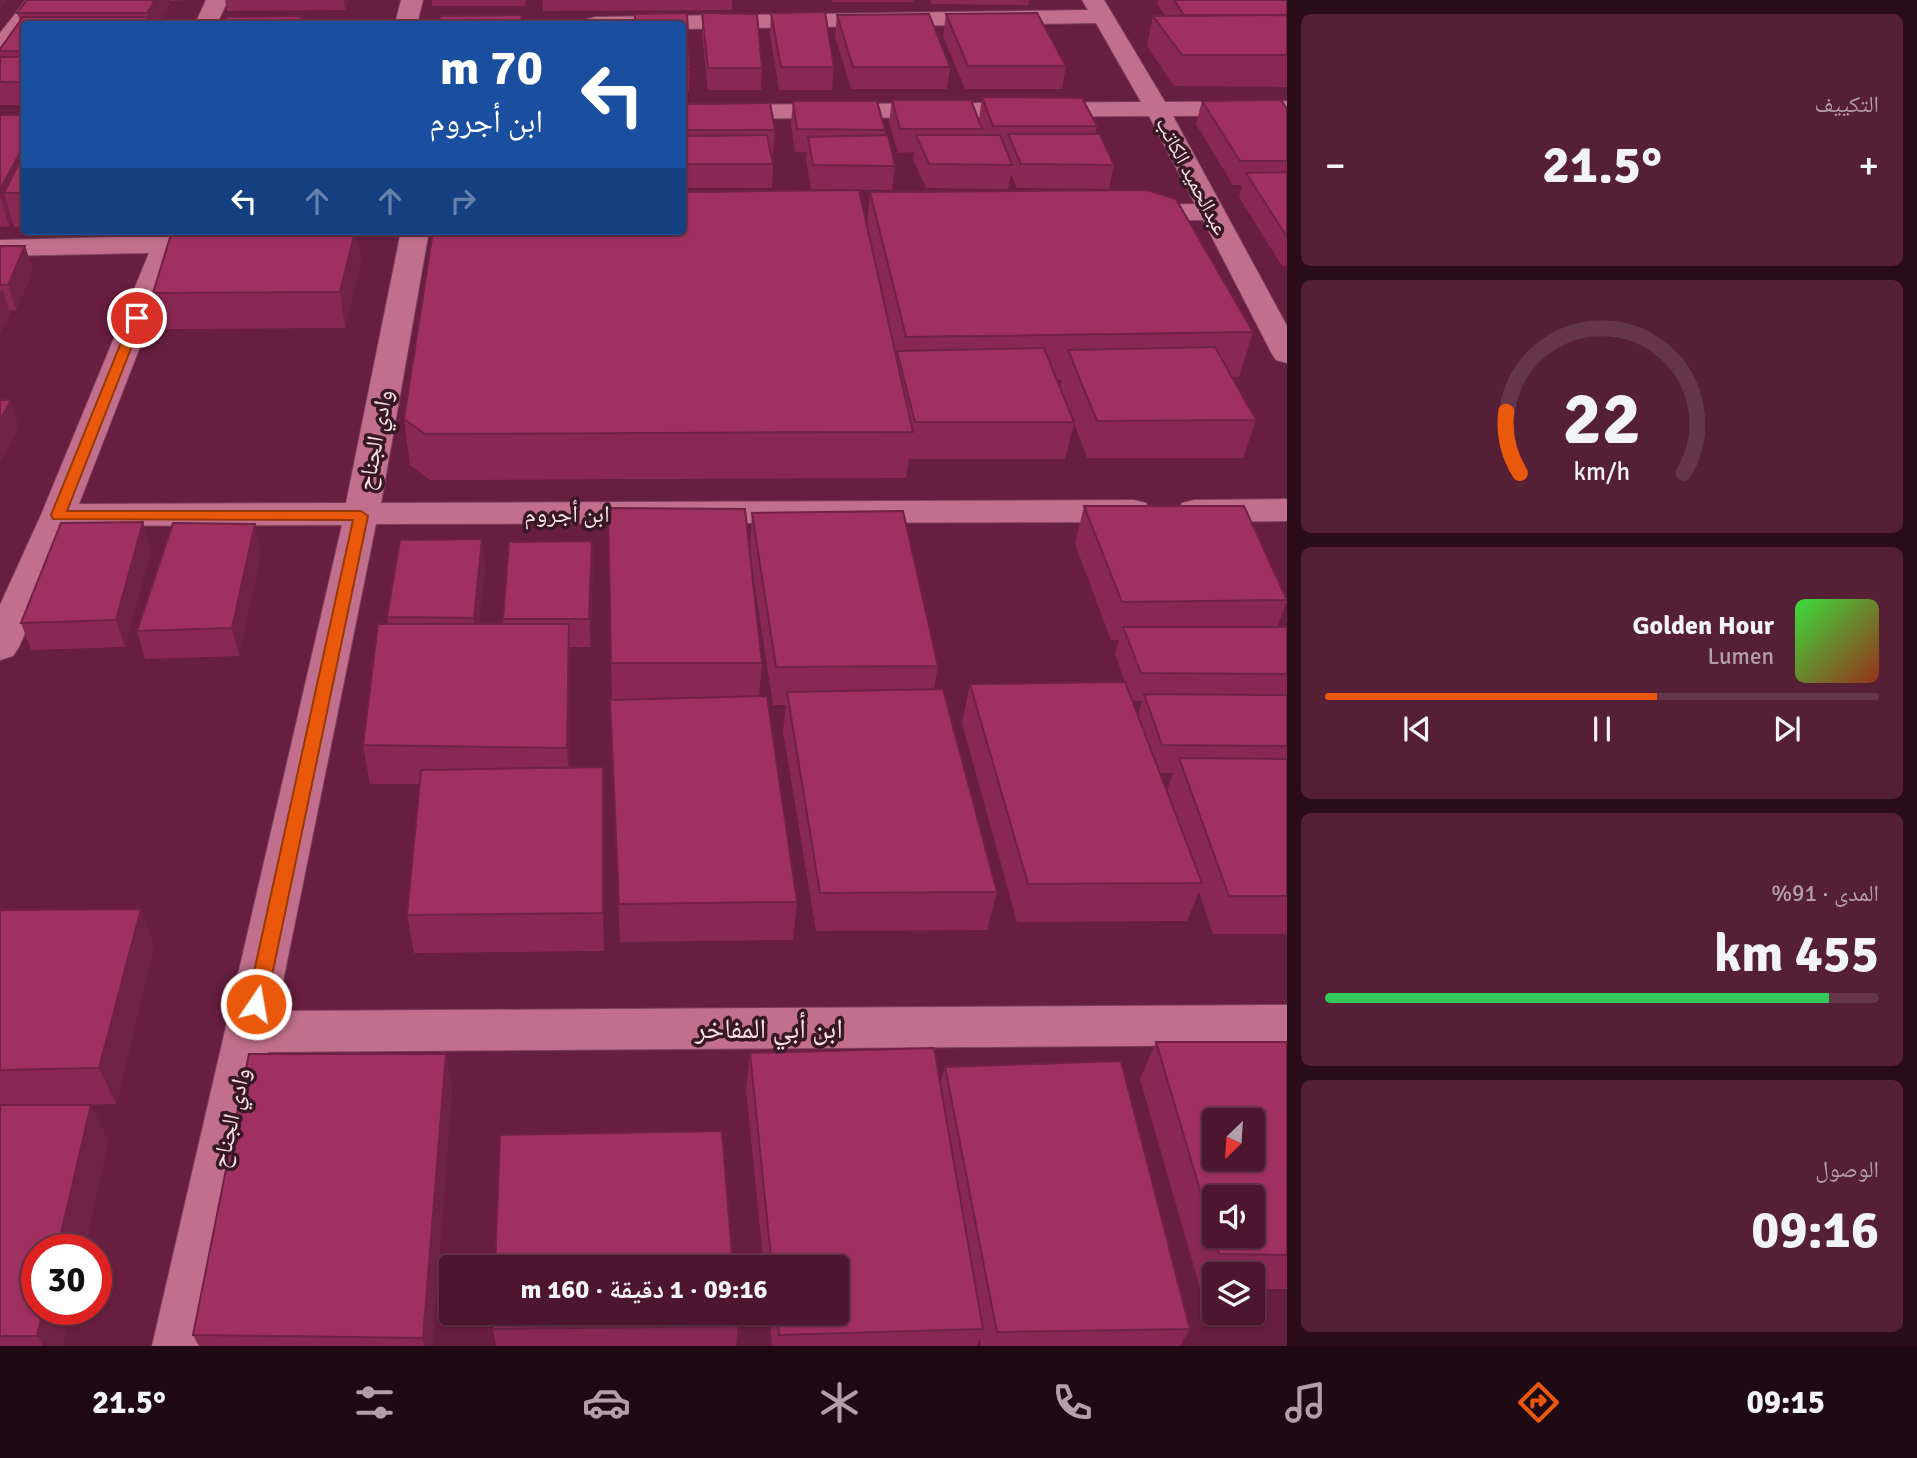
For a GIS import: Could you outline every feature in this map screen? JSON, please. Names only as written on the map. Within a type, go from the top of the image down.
[{"type":"street","points":[[0,48],[37,0]]},
{"type":"street","points":[[207,21],[217,0]]},
{"type":"street","points":[[407,21],[412,0]]},
{"type":"street","points":[[686,21],[1098,8]]},
{"type":"street","name":"عبدالحميد الكاتب","points":[[1098,8],[1157,108],[1287,354]]},
{"type":"street","points":[[686,112],[1287,108]]},
{"type":"street","points":[[1113,214],[1210,212]]},
{"type":"street","name":"وادي الجناح","points":[[180,1346],[251,1031],[361,516],[414,235]]},
{"type":"street","points":[[0,248],[169,238],[58,515],[0,647]]},
{"type":"street","name":"ابن أجروم","points":[[58,515],[361,516],[1287,510]]},
{"type":"street","name":"ابن أبي المفاخر","points":[[251,1031],[1287,1025]]},
{"type":"building","points":[[27,0],[155,0],[147,13],[17,13]]},
{"type":"building","points":[[1174,0],[1287,0],[1287,15],[1184,15]]},
{"type":"building","points":[[825,12],[834,67],[781,67],[771,13]]},
{"type":"building","points":[[687,13],[690,69],[686,69],[686,21],[635,21],[635,14]]},
{"type":"building","points":[[702,13],[757,14],[762,68],[708,68]]},
{"type":"building","points":[[1037,13],[1066,66],[968,66],[946,14]]},
{"type":"building","points":[[929,14],[950,67],[853,67],[837,15]]},
{"type":"building","points":[[522,15],[521,21],[439,21],[440,16]]},
{"type":"building","points":[[1287,15],[1287,55],[1182,55],[1153,16]]},
{"type":"building","points":[[301,16],[299,21],[225,21],[227,17]]},
{"type":"building","points":[[23,17],[148,17],[146,21],[21,21],[21,51],[0,49]]},
{"type":"building","points":[[0,57],[21,57],[21,82],[0,82]]},
{"type":"building","points":[[982,97],[1082,98],[1097,126],[993,126]]},
{"type":"building","points":[[892,100],[971,100],[982,129],[900,129]]},
{"type":"building","points":[[1281,100],[1287,109],[1287,161],[1240,161],[1202,101]]},
{"type":"building","points":[[793,101],[877,101],[885,130],[797,129]]},
{"type":"building","points":[[770,103],[775,130],[686,130],[686,104]]},
{"type":"building","points":[[0,115],[21,115],[21,151],[0,190]]},
{"type":"building","points":[[1008,134],[1100,134],[1114,165],[1021,164]]},
{"type":"building","points":[[767,135],[773,164],[686,164],[686,136]]},
{"type":"building","points":[[888,135],[895,166],[813,165],[808,137]]},
{"type":"building","points":[[916,135],[1000,135],[1012,165],[929,164]]},
{"type":"building","points":[[21,159],[21,193],[4,193]]},
{"type":"building","points":[[1287,172],[1287,237],[1246,173]]},
{"type":"building","points":[[859,190],[913,432],[425,434],[404,419],[432,235],[686,235],[686,192]]},
{"type":"building","points":[[1147,190],[1176,199],[1253,332],[906,337],[870,192]]},
{"type":"building","points":[[171,235],[354,235],[340,292],[153,293]]},
{"type":"building","points":[[0,246],[25,246],[8,285],[0,285]]},
{"type":"building","points":[[1215,347],[1256,420],[1097,421],[1068,350]]},
{"type":"building","points":[[1044,348],[1074,422],[915,422],[897,351]]},
{"type":"building","points":[[0,400],[11,400],[0,420]]},
{"type":"building","points":[[1084,506],[1244,506],[1287,600],[1122,602]]},
{"type":"building","points":[[608,508],[745,509],[762,663],[611,663]]},
{"type":"building","points":[[903,511],[938,666],[776,667],[752,513]]},
{"type":"building","points":[[143,522],[116,620],[21,623],[61,523]]},
{"type":"building","points":[[173,523],[255,524],[232,628],[137,631]]},
{"type":"building","points":[[482,539],[474,618],[387,617],[400,540]]},
{"type":"building","points":[[592,541],[589,619],[503,619],[509,542]]},
{"type":"building","points":[[378,624],[569,624],[567,748],[363,745]]},
{"type":"building","points":[[1123,627],[1287,627],[1287,674],[1141,673]]},
{"type":"building","points":[[1125,682],[1202,883],[1028,884],[970,684]]},
{"type":"building","points":[[943,689],[997,892],[820,893],[787,692]]},
{"type":"building","points":[[1144,694],[1287,695],[1287,746],[1162,745]]},
{"type":"building","points":[[767,696],[797,902],[619,904],[610,700]]},
{"type":"building","points":[[1179,758],[1287,759],[1287,896],[1229,896]]},
{"type":"building","points":[[603,767],[603,913],[407,915],[421,770]]},
{"type":"building","points":[[141,909],[99,1068],[0,1070],[0,910]]},
{"type":"building","points":[[1156,1042],[1287,1042],[1287,1255],[1219,1254],[1217,1248],[1265,1248],[1265,1185],[1202,1185],[1202,1197]]},
{"type":"building","points":[[934,1048],[983,1329],[779,1335],[778,1325],[849,1325],[849,1255],[771,1255],[750,1053]]},
{"type":"building","points":[[249,1054],[446,1054],[423,1338],[193,1335]]},
{"type":"building","points":[[1121,1061],[1190,1329],[997,1332],[945,1067]]},
{"type":"building","points":[[0,1105],[91,1105],[61,1234],[21,1234],[21,1325],[39,1325],[37,1336],[0,1336]]},
{"type":"building","points":[[722,1131],[732,1255],[495,1255],[500,1135]]},
{"type":"building","points":[[493,1325],[738,1326],[493,1329]]},
{"type":"route","points":[[137,318],[58,515],[361,516],[256,1004]]}]
